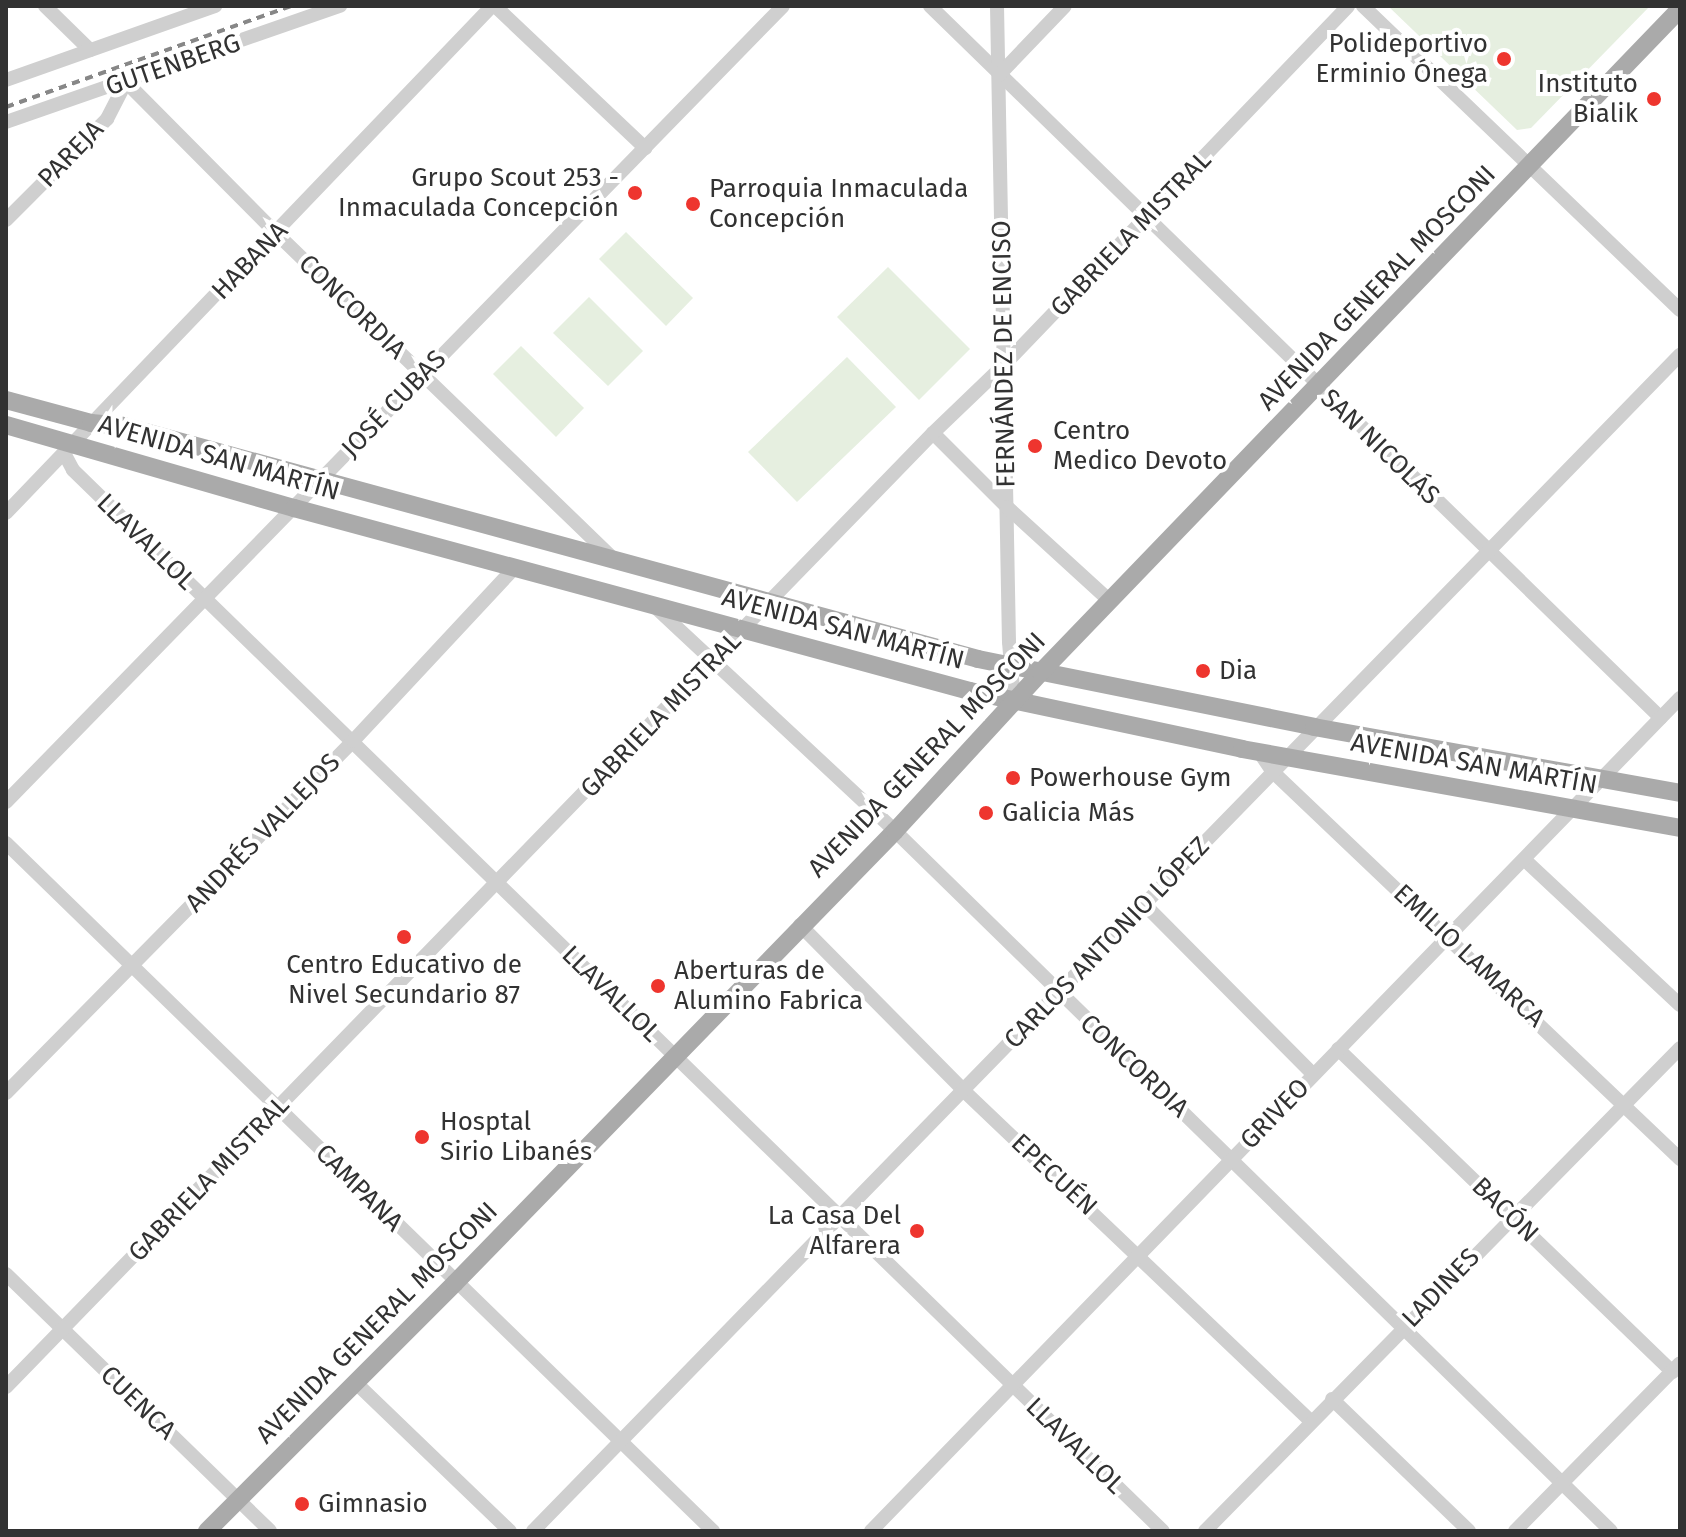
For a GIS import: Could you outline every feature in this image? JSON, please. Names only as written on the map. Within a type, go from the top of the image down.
[{"type":"main road","name":"AVENIDA GENERAL MOSCONI","points":[[207,1531],[455,1283],[800,925],[895,831],[1041,672],[1680,9]]},
{"type":"main road","name":"AVENIDA SAN MARTÍN","points":[[6,400],[91,423],[123,426],[1010,666],[1314,727],[1680,793]]},
{"type":"main road","name":"AVENIDA SAN MARTÍN","points":[[6,425],[68,448],[1014,701],[1260,753],[1680,828]]},
{"type":"street","points":[[45,6],[90,50]]},
{"type":"street","name":"GUTENBERG","points":[[6,80],[214,6]]},
{"type":"street","name":"GUTENBERG","points":[[6,122],[340,6]]},
{"type":"street","points":[[493,6],[645,148]]},
{"type":"street","name":"HABANA","points":[[6,513],[493,6]]},
{"type":"street","name":"JOSÉ CUBAS","points":[[6,802],[783,6]]},
{"type":"street","name":"SAN NICOLÁS","points":[[930,6],[1661,718]]},
{"type":"street","name":"FERNÁNDEZ DE ENCISO","points":[[997,6],[1010,666],[1014,701]]},
{"type":"street","points":[[999,75],[1065,6]]},
{"type":"street","name":"GABRIELA MISTRAL","points":[[6,1387],[715,661],[933,433],[1147,218],[1348,6]]},
{"type":"street","points":[[1363,6],[1680,310]]},
{"type":"street","name":"PAREJA","points":[[6,220],[107,119],[126,82]]},
{"type":"street","name":"CONCORDIA","points":[[126,82],[277,234],[616,561]]},
{"type":"street","name":"CARLOS ANTONIO LÓPEZ","points":[[533,1531],[1680,355]]},
{"type":"street","points":[[933,433],[1007,507],[1110,601]]},
{"type":"street","name":"LLAVALLOL","points":[[68,448],[73,470],[1163,1531]]},
{"type":"street","name":"ANDRÉS VALLEJOS","points":[[6,1091],[353,741],[515,567]]},
{"type":"street","name":"CONCORDIA","points":[[653,606],[895,831],[1058,994],[1232,1159],[1611,1531]]},
{"type":"street","name":"GRIVEO","points":[[871,1531],[1141,1257],[1313,1074],[1680,698]]},
{"type":"street","name":"EMILIO LAMARCA","points":[[1260,753],[1273,772],[1449,936],[1680,1159]]},
{"type":"street","name":"CAMPANA","points":[[6,843],[713,1531]]},
{"type":"street","points":[[1525,860],[1680,1005]]},
{"type":"street","points":[[1145,905],[1313,1074]]},
{"type":"street","name":"EPECUÉN","points":[[800,925],[963,1090],[1311,1421]]},
{"type":"street","name":"LADINES","points":[[1205,1531],[1680,1048]]},
{"type":"street","name":"BACÓN","points":[[1338,1049],[1512,1216],[1676,1367]]},
{"type":"street","name":"CUENCA","points":[[6,1274],[270,1531]]},
{"type":"street","points":[[1515,1531],[1676,1367]]},
{"type":"street","points":[[355,1382],[510,1531]]},
{"type":"street","points":[[1332,1399],[1469,1531]]},
{"type":"green space","name":"Polideportivo Erminio Ónega","points":[[1388,6],[1650,6],[1531,128],[1517,130]]},
{"type":"green space","points":[[626,232],[693,298],[666,326],[599,259]]},
{"type":"green space","points":[[888,267],[970,349],[919,400],[837,317]]},
{"type":"green space","points":[[589,297],[643,351],[608,386],[553,333]]},
{"type":"green space","points":[[521,346],[584,408],[556,437],[493,374]]},
{"type":"green space","points":[[847,357],[896,407],[797,502],[748,452]]},
{"type":"railway","points":[[6,107],[292,6]]},
{"type":"place","name":"Polideportivo Erminio Ónega","points":[[1504,59]]},
{"type":"place","name":"Instituto Bialik","points":[[1654,99]]},
{"type":"place","name":"Grupo Scout 253 - Inmaculada Concepción","points":[[635,193]]},
{"type":"place","name":"Parroquia Inmaculada Concepción","points":[[693,204]]},
{"type":"place","name":"Centro Medico Devoto","points":[[1035,446]]},
{"type":"place","name":"Dia","points":[[1203,671]]},
{"type":"place","name":"Powerhouse Gym","points":[[1013,778]]},
{"type":"place","name":"Galicia Más","points":[[986,813]]},
{"type":"place","name":"Centro Educativo de Nivel Secundario 87","points":[[404,937]]},
{"type":"place","name":"Aberturas de Alumino Fabrica","points":[[658,986]]},
{"type":"place","name":"Hosptal Sirio Libanés","points":[[422,1137]]},
{"type":"place","name":"La Casa Del Alfarera","points":[[917,1231]]},
{"type":"place","name":"Gimnasio","points":[[302,1504]]}]
